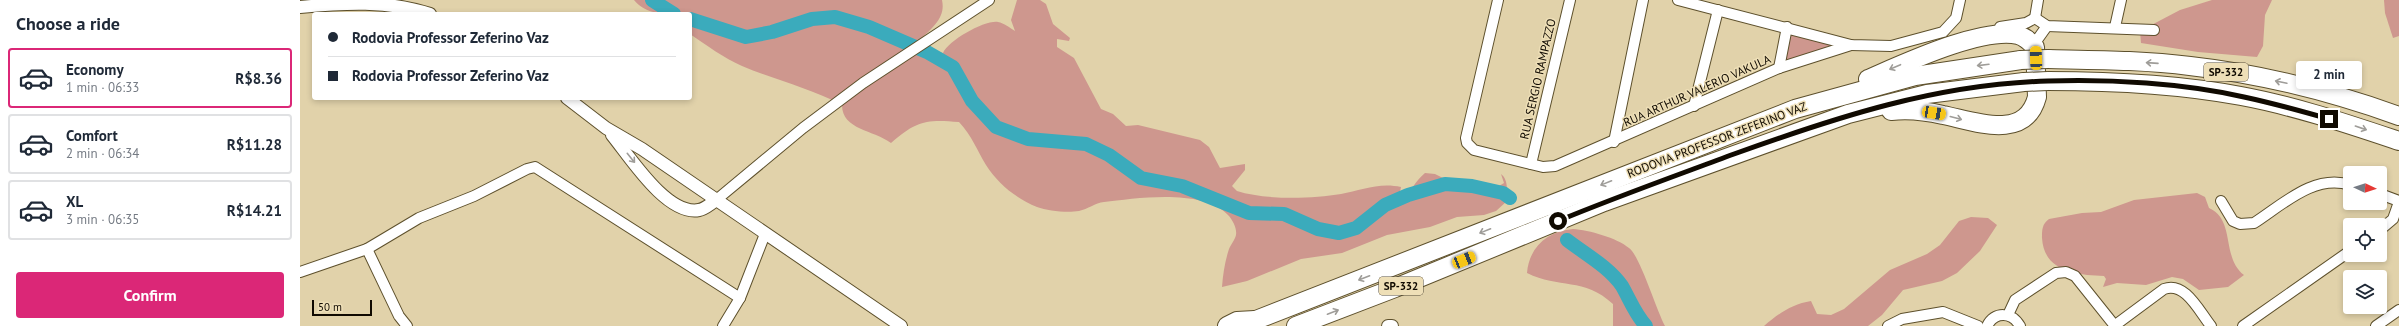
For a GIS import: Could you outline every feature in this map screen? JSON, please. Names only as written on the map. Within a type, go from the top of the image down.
[{"type":"highway","points":[[1795,109],[1931,52],[1992,36],[2017,35],[2024,37],[2042,53],[2035,104],[2025,117],[2016,123],[2001,125],[1977,124],[1930,112],[1901,110],[1848,114]]},
{"type":"highway","name":"RODOVIA PROFESSOR ZEFERINO VAZ","points":[[1227,326],[1237,321],[1250,323],[1795,109],[1915,76],[2021,60],[2042,53],[2190,66],[2244,74],[2360,102],[2399,116]]},
{"type":"highway","name":"RODOVIA PROFESSOR ZEFERINO VAZ","points":[[1296,326],[1604,202],[1848,114],[1927,94],[2024,82],[2048,81],[2158,85],[2242,96],[2344,122],[2399,141]]},
{"type":"street","points":[[606,128],[660,193],[680,207],[694,211],[701,210],[715,201],[803,128],[863,83],[989,0]]},
{"type":"street","points":[[1498,0],[1466,138],[1467,143],[1474,150],[1532,164]]},
{"type":"street","name":"RUA SERGIO RAMPAZZO","points":[[1532,164],[1570,0]]},
{"type":"street","points":[[1614,142],[1643,0]]},
{"type":"street","points":[[1678,0],[1787,27],[1851,45],[1891,46],[1944,32],[1956,18],[1960,0]]},
{"type":"street","points":[[2035,18],[2038,0]]},
{"type":"street","points":[[2115,27],[2121,0]]},
{"type":"street","points":[[300,7],[374,2],[424,12]]},
{"type":"street","points":[[1694,106],[1718,10]]},
{"type":"street","points":[[2035,18],[2046,26],[2115,27],[2154,30]]},
{"type":"street","points":[[1931,52],[1982,29],[2012,26],[2026,23],[2035,18]]},
{"type":"street","points":[[2042,53],[2037,40],[2046,26]]},
{"type":"street","points":[[1779,68],[1787,27]]},
{"type":"street","name":"RUA ARTHUR VALERIO VAKULA","points":[[1532,164],[1555,166],[1614,142],[1779,68],[1851,45]]},
{"type":"street","points":[[570,100],[606,128],[642,149],[715,201],[901,326]]},
{"type":"street","points":[[300,272],[366,248],[419,218],[474,196],[526,169],[535,167],[740,298]]},
{"type":"street","points":[[2221,201],[2233,221],[2246,225],[2254,223],[2310,187],[2334,181],[2343,183]]},
{"type":"street","points":[[2387,197],[2399,201],[2393,219],[2387,224]]},
{"type":"street","points":[[723,326],[740,298],[765,234]]},
{"type":"street","points":[[366,248],[399,316],[407,326]]},
{"type":"street","points":[[2243,326],[2343,256]]},
{"type":"street","points":[[2008,315],[2015,300],[2056,273],[2066,272],[2075,276],[2115,326],[2164,289],[2172,286],[2179,288],[2186,294],[2211,326]]},
{"type":"street","points":[[2376,326],[2399,310]]},
{"type":"street","points":[[1888,326],[1902,319],[1943,312],[1978,326]]},
{"type":"street","points":[[1987,326],[1994,317],[2008,315],[2015,319],[2020,326]]},
{"type":"shaded area","points":[[634,0],[942,0],[943,6],[940,17],[933,27],[920,40],[923,47],[943,53],[952,42],[985,24],[998,22],[1005,24],[1015,31],[1011,20],[1017,0],[1040,0],[1046,4],[1053,24],[1070,38],[1069,41],[1057,39],[1057,47],[1074,58],[1101,109],[1113,114],[1126,126],[1138,125],[1200,140],[1209,147],[1220,168],[1245,164],[1245,170],[1232,186],[1237,191],[1261,196],[1302,198],[1341,194],[1386,185],[1401,187],[1399,197],[1401,201],[1408,194],[1418,179],[1425,173],[1435,174],[1455,184],[1499,186],[1504,183],[1501,174],[1506,183],[1506,202],[1496,211],[1484,215],[1457,217],[1430,227],[1387,235],[1342,253],[1301,259],[1247,281],[1222,287],[1226,258],[1235,237],[1236,230],[1229,216],[1218,207],[1204,201],[1188,198],[1152,197],[1104,202],[1074,212],[1047,210],[1037,207],[1022,200],[1002,185],[986,165],[974,143],[959,122],[938,121],[922,123],[908,130],[891,143],[853,125],[847,120],[843,113],[842,105],[818,94],[742,66],[715,51],[692,35],[692,12],[653,12]]},
{"type":"shaded area","points":[[2212,0],[2272,0],[2265,15],[2263,46],[2257,57],[2198,52],[2141,43],[2140,31],[2180,10]]},
{"type":"shaded area","points":[[2384,0],[2399,0],[2399,36],[2393,38],[2385,13]]},
{"type":"shaded area","points":[[1789,31],[1837,43],[1782,64]]},
{"type":"shaded area","points":[[2197,193],[2205,197],[2209,208],[2223,221],[2233,259],[2237,268],[2244,275],[2228,287],[2199,290],[2183,279],[2172,277],[2146,285],[2117,283],[2103,287],[2106,279],[2104,276],[2073,273],[2055,265],[2044,249],[2042,230],[2045,223],[2049,219],[2082,213],[2101,212],[2134,200]]},
{"type":"shaded area","points":[[1971,217],[1988,218],[1997,225],[1980,251],[1957,273],[1942,281],[1903,290],[1882,315],[1868,326],[1764,326],[1786,310],[1804,302],[1811,301],[1817,314],[1831,315],[1844,309],[1890,270],[1927,254],[1940,245],[1959,221]]},
{"type":"shaded area","points":[[1573,229],[1602,235],[1624,244],[1629,248],[1638,261],[1665,326],[1613,326],[1613,304],[1602,296],[1592,290],[1550,281],[1527,273],[1532,255],[1541,242],[1556,233]]},
{"type":"waterway","points":[[652,0],[671,12]]},
{"type":"waterway","points":[[692,20],[746,37],[772,32],[812,19],[835,17],[869,27],[927,52],[953,67],[972,101],[996,127],[1028,139],[1086,144],[1109,155],[1141,178],[1182,186],[1249,213],[1284,214],[1318,229],[1339,233],[1356,228],[1385,205],[1408,195],[1445,184],[1472,186],[1503,193],[1510,198]]},
{"type":"waterway","points":[[1567,240],[1604,267],[1617,279],[1639,317],[1646,326]]},
{"type":"route","points":[[1558,221],[1604,202],[1804,129],[1848,114],[1927,94],[2024,82],[2101,81],[2158,85],[2242,96],[2329,119]]}]
